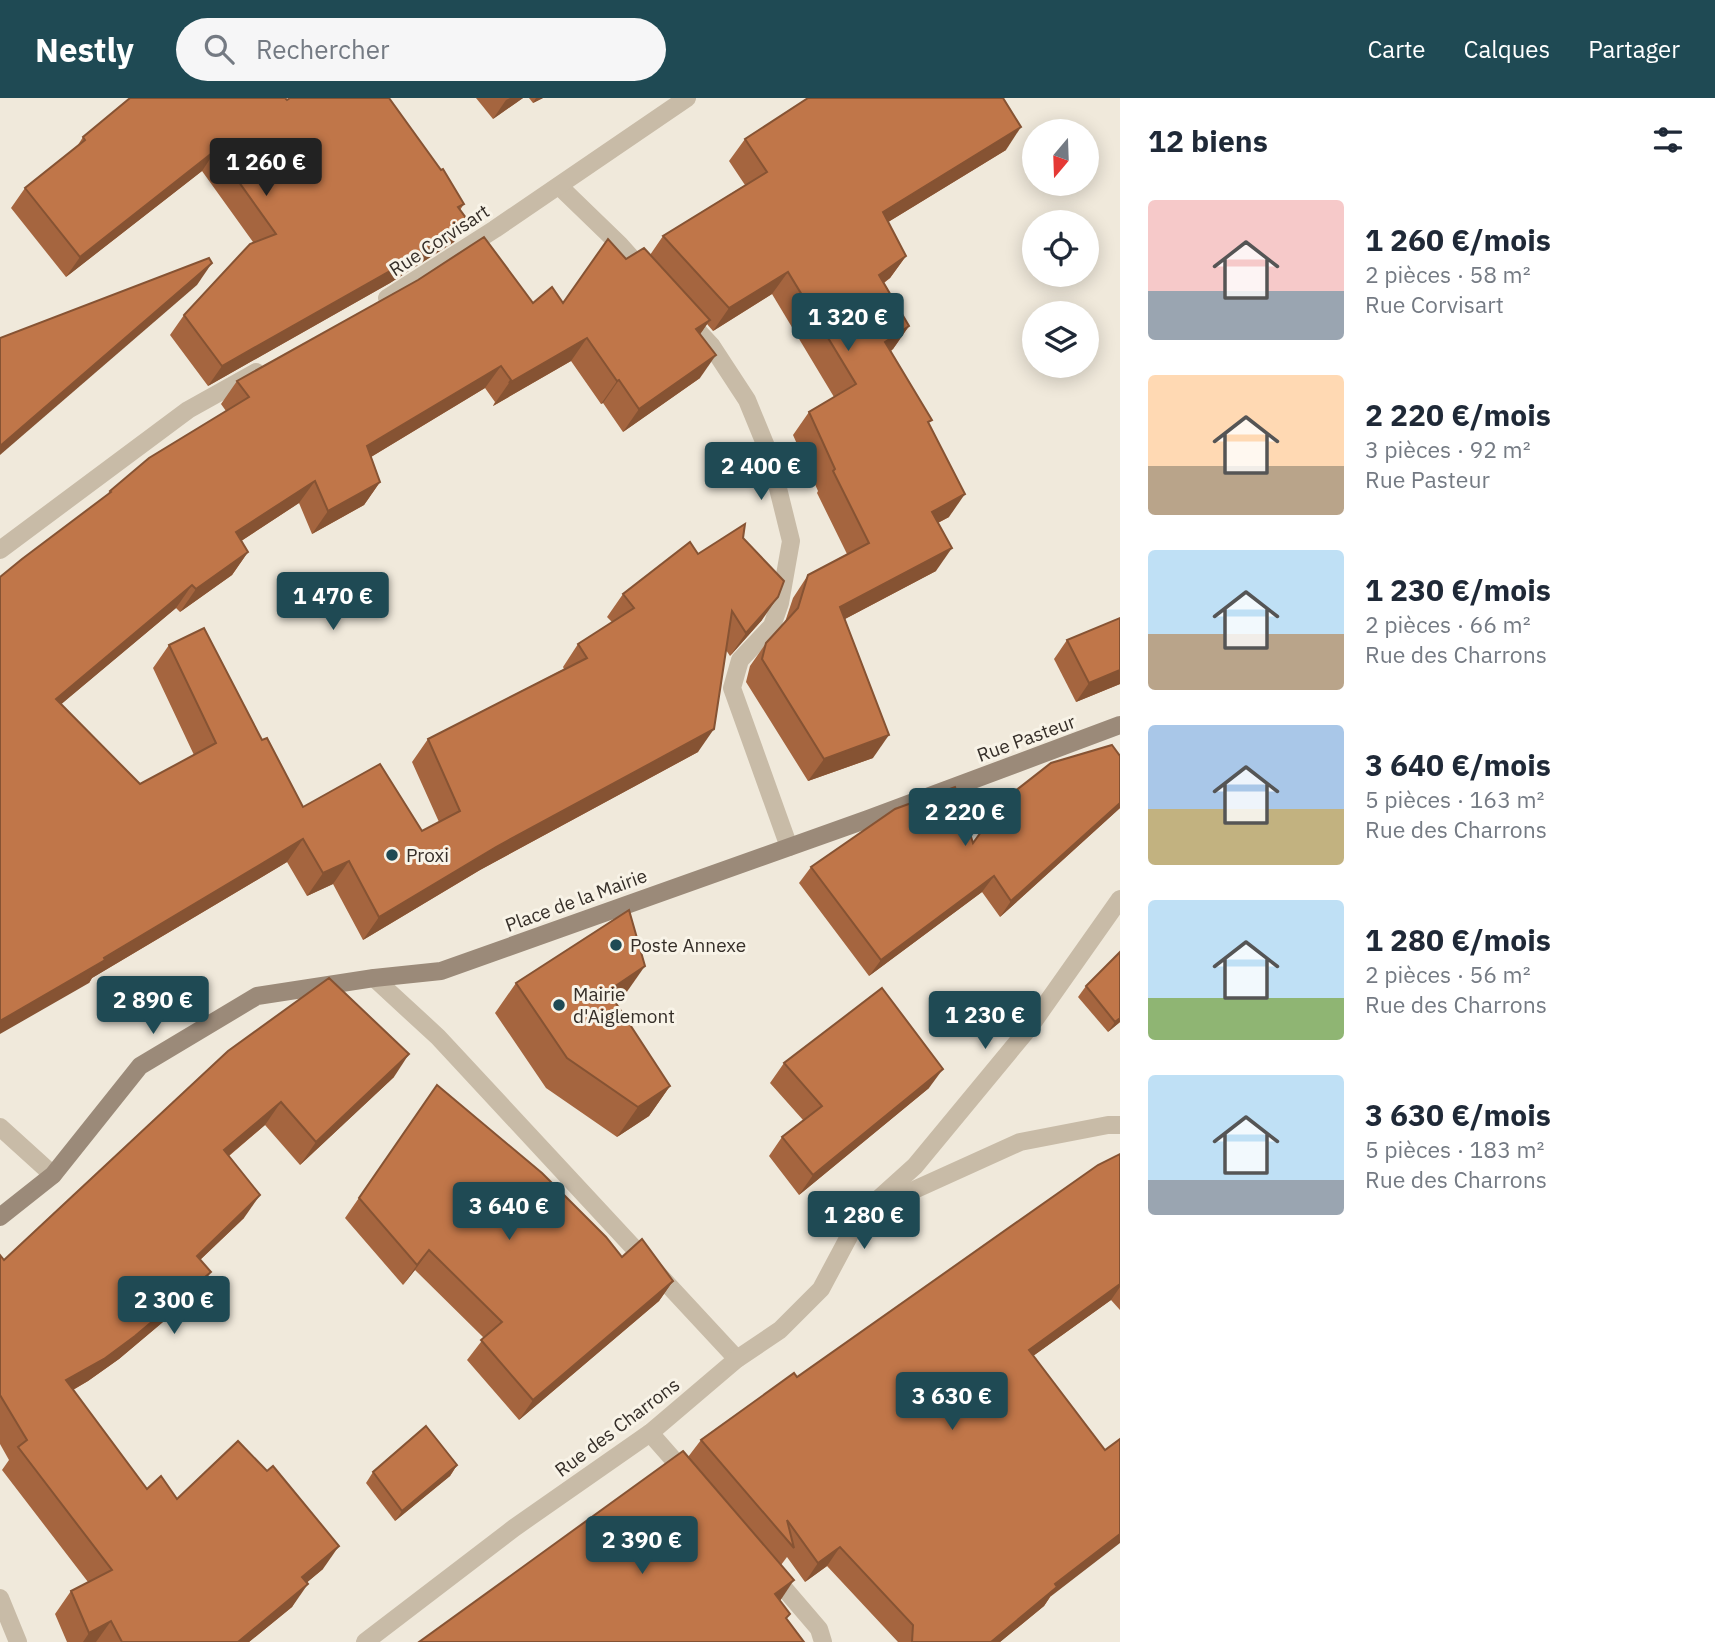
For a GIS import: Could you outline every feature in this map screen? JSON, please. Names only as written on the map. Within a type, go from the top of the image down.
[{"type":"street","name":"Rue Corvisart","points":[[373,306],[473,243],[687,98]]},
{"type":"street","points":[[559,186],[620,245],[656,285]]},
{"type":"street","points":[[674,305],[711,345],[747,400],[770,456],[791,541],[780,603],[772,626],[740,660],[732,688],[789,847]]},
{"type":"street","points":[[0,550],[188,410],[269,364]]},
{"type":"street","name":"Rue Pasteur","points":[[789,847],[1120,725]]},
{"type":"street","name":"Place de la Mairie","points":[[0,1217],[53,1175],[141,1066],[257,996],[441,971],[789,847]]},
{"type":"street","name":"Rue des Charrons","points":[[365,1642],[514,1528],[650,1433],[737,1359],[780,1330],[821,1289],[861,1214],[915,1166],[1029,1028],[1120,900]]},
{"type":"street","points":[[374,978],[438,1037],[737,1359]]},
{"type":"street","points":[[861,1214],[1020,1142],[1120,1125]]},
{"type":"street","points":[[0,1127],[53,1175]]},
{"type":"street","points":[[650,1433],[694,1483]]},
{"type":"street","points":[[761,1560],[819,1629],[823,1642]]},
{"type":"street","points":[[0,1598],[18,1642]]},
{"type":"building","points":[[130,98],[389,98],[441,170],[443,169],[464,204],[458,207],[469,222],[404,263],[222,366],[184,315],[250,244],[276,234],[216,150],[80,257],[25,188],[85,140],[83,137]]},
{"type":"building","points":[[808,98],[1003,98],[1021,127],[883,212],[906,256],[879,275],[909,326],[885,342],[932,420],[928,422],[965,494],[932,512],[952,548],[840,607],[889,735],[824,759],[762,659],[766,643],[798,608],[808,575],[869,543],[833,471],[835,469],[809,412],[856,384],[788,272],[729,308],[663,236],[767,172],[745,139]]},
{"type":"building","points":[[484,237],[533,303],[552,287],[563,303],[608,239],[626,259],[644,248],[710,320],[696,329],[716,355],[639,409],[587,338],[509,383],[511,380],[501,366],[367,446],[380,482],[328,511],[315,481],[236,532],[248,552],[196,589],[192,585],[56,699],[140,784],[216,743],[169,645],[204,628],[262,740],[267,738],[303,807],[380,764],[422,831],[460,811],[428,739],[587,658],[578,644],[634,608],[623,594],[690,542],[698,554],[745,524],[743,538],[784,581],[778,597],[746,633],[732,611],[714,729],[496,847],[379,917],[349,861],[323,873],[303,839],[0,1021],[0,577],[111,492],[149,458],[249,397],[237,381],[418,280]]},
{"type":"building","points":[[209,258],[212,263],[0,446],[0,338]]},
{"type":"building","points":[[1120,618],[1120,670],[1089,683],[1067,640]]},
{"type":"building","points":[[1112,745],[1120,756],[1120,803],[1011,901],[994,876],[881,960],[811,867],[895,809],[955,787],[973,843],[1005,799],[1051,763]]},
{"type":"building","points":[[629,910],[645,966],[608,991],[670,1086],[638,1107],[567,1058],[516,983]]},
{"type":"building","points":[[1120,952],[1120,1018],[1115,1022],[1086,986]]},
{"type":"building","points":[[329,978],[409,1054],[316,1142],[281,1102],[224,1150],[260,1195],[197,1256],[211,1272],[135,1336],[104,1359],[66,1380],[147,1489],[161,1476],[177,1499],[238,1441],[267,1471],[273,1466],[339,1546],[302,1577],[308,1584],[238,1642],[122,1642],[111,1621],[89,1633],[71,1591],[112,1570],[18,1447],[27,1440],[0,1395],[0,1255],[4,1260],[228,1051]]},
{"type":"building","points":[[882,988],[943,1069],[813,1175],[782,1137],[822,1106],[784,1063]]},
{"type":"building","points":[[437,1085],[542,1173],[606,1237],[622,1257],[642,1239],[673,1281],[533,1400],[481,1340],[502,1322],[429,1250],[417,1265],[359,1198]]},
{"type":"building","points":[[1120,1154],[1120,1284],[1029,1350],[1105,1450],[1120,1439],[1120,1534],[1055,1584],[1057,1587],[991,1642],[912,1642],[913,1625],[840,1547],[818,1563],[787,1520],[794,1548],[701,1440],[794,1373],[797,1377],[1098,1165]]},
{"type":"building","points":[[426,1426],[457,1465],[402,1511],[373,1472]]},
{"type":"building","points":[[683,1451],[794,1580],[775,1594],[790,1614],[786,1618],[804,1642],[419,1642]]},
{"type":"place","name":"Proxi","points":[[392,855]]},
{"type":"place","name":"Poste Annexe","points":[[616,945]]},
{"type":"place","name":"Mairie d'Aiglemont","points":[[559,1005]]}]
